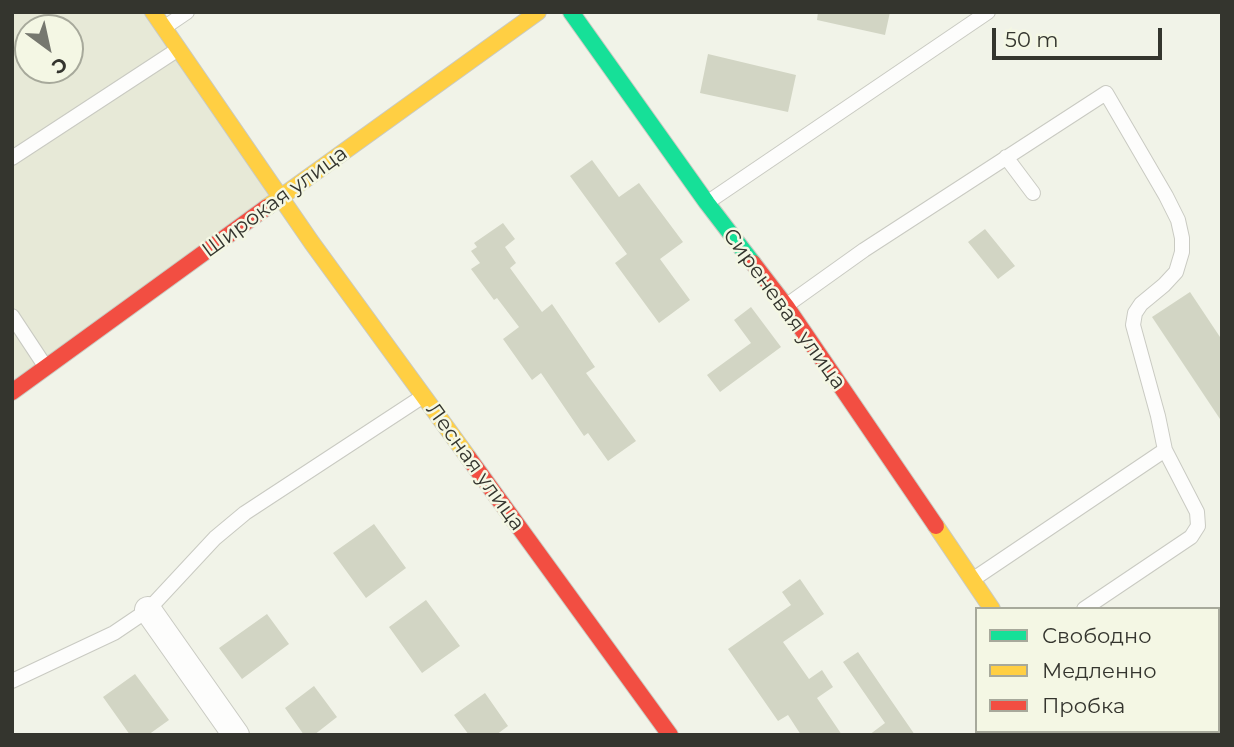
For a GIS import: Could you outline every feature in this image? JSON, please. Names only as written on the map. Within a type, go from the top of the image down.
[{"type":"street","name":"Лесная улица","points":[[153,12],[280,198],[670,735]]},
{"type":"street","name":"Широкая улица","points":[[12,392],[538,12]]},
{"type":"street","name":"Сиреневая улица","points":[[570,12],[707,203],[786,306],[991,607]]},
{"type":"street","points":[[148,610],[236,735]]},
{"type":"lane","points":[[164,28],[187,12]]},
{"type":"lane","points":[[707,203],[988,12]]},
{"type":"lane","points":[[12,158],[178,49]]},
{"type":"lane","points":[[786,306],[864,250],[1106,93],[1178,220],[1182,252],[1176,272],[1141,304],[1135,313],[1133,325],[1165,450],[1196,512],[1198,526],[1191,537],[1087,607]]},
{"type":"lane","points":[[1006,157],[1033,193]]},
{"type":"lane","points":[[12,316],[46,367]]},
{"type":"lane","points":[[12,681],[114,632],[148,610],[215,538],[244,513],[424,397]]},
{"type":"lane","points":[[971,580],[1165,450]]},
{"type":"shaded area","points":[[12,12],[153,12],[280,198],[12,392]]},
{"type":"building","points":[[818,12],[890,12],[885,35],[817,20]]},
{"type":"building","points":[[708,54],[796,75],[788,112],[700,93]]},
{"type":"building","points":[[592,160],[619,197],[639,183],[683,242],[660,259],[690,300],[659,323],[615,263],[627,254],[570,176]]},
{"type":"building","points":[[503,223],[515,239],[505,247],[516,263],[510,268],[542,312],[552,304],[595,367],[586,373],[636,441],[608,461],[588,433],[584,436],[541,373],[532,380],[503,339],[519,327],[471,269],[480,263],[471,251],[477,247],[474,243]]},
{"type":"building","points":[[985,229],[1015,266],[998,279],[968,242]]},
{"type":"building","points":[[1190,292],[1222,340],[1222,422],[1152,317]]},
{"type":"building","points":[[751,307],[781,347],[720,392],[707,375],[751,343],[734,320]]},
{"type":"building","points":[[374,524],[406,568],[366,598],[333,553]]},
{"type":"building","points":[[800,579],[824,614],[783,642],[809,679],[822,670],[833,687],[817,698],[842,735],[801,735],[788,715],[778,721],[728,649],[791,605],[782,592]]},
{"type":"building","points":[[426,600],[460,646],[422,673],[389,627]]},
{"type":"building","points":[[267,614],[289,644],[242,679],[219,648]]},
{"type":"building","points":[[858,652],[915,735],[869,735],[885,723],[843,662]]},
{"type":"building","points":[[135,674],[169,720],[148,735],[130,735],[103,697]]},
{"type":"building","points":[[314,686],[337,717],[314,735],[304,735],[285,708]]},
{"type":"building","points":[[485,693],[508,726],[496,735],[469,735],[454,715]]},
{"type":"traffic: fast","points":[[571,12],[753,263]]},
{"type":"traffic: slow","points":[[153,12],[312,243],[468,457]]},
{"type":"traffic: slow","points":[[267,207],[538,12]]},
{"type":"traffic: slow","points":[[936,526],[991,607]]},
{"type":"traffic: jam","points":[[12,392],[267,207]]},
{"type":"traffic: jam","points":[[753,263],[786,306],[936,526]]},
{"type":"traffic: jam","points":[[468,457],[670,735]]}]
